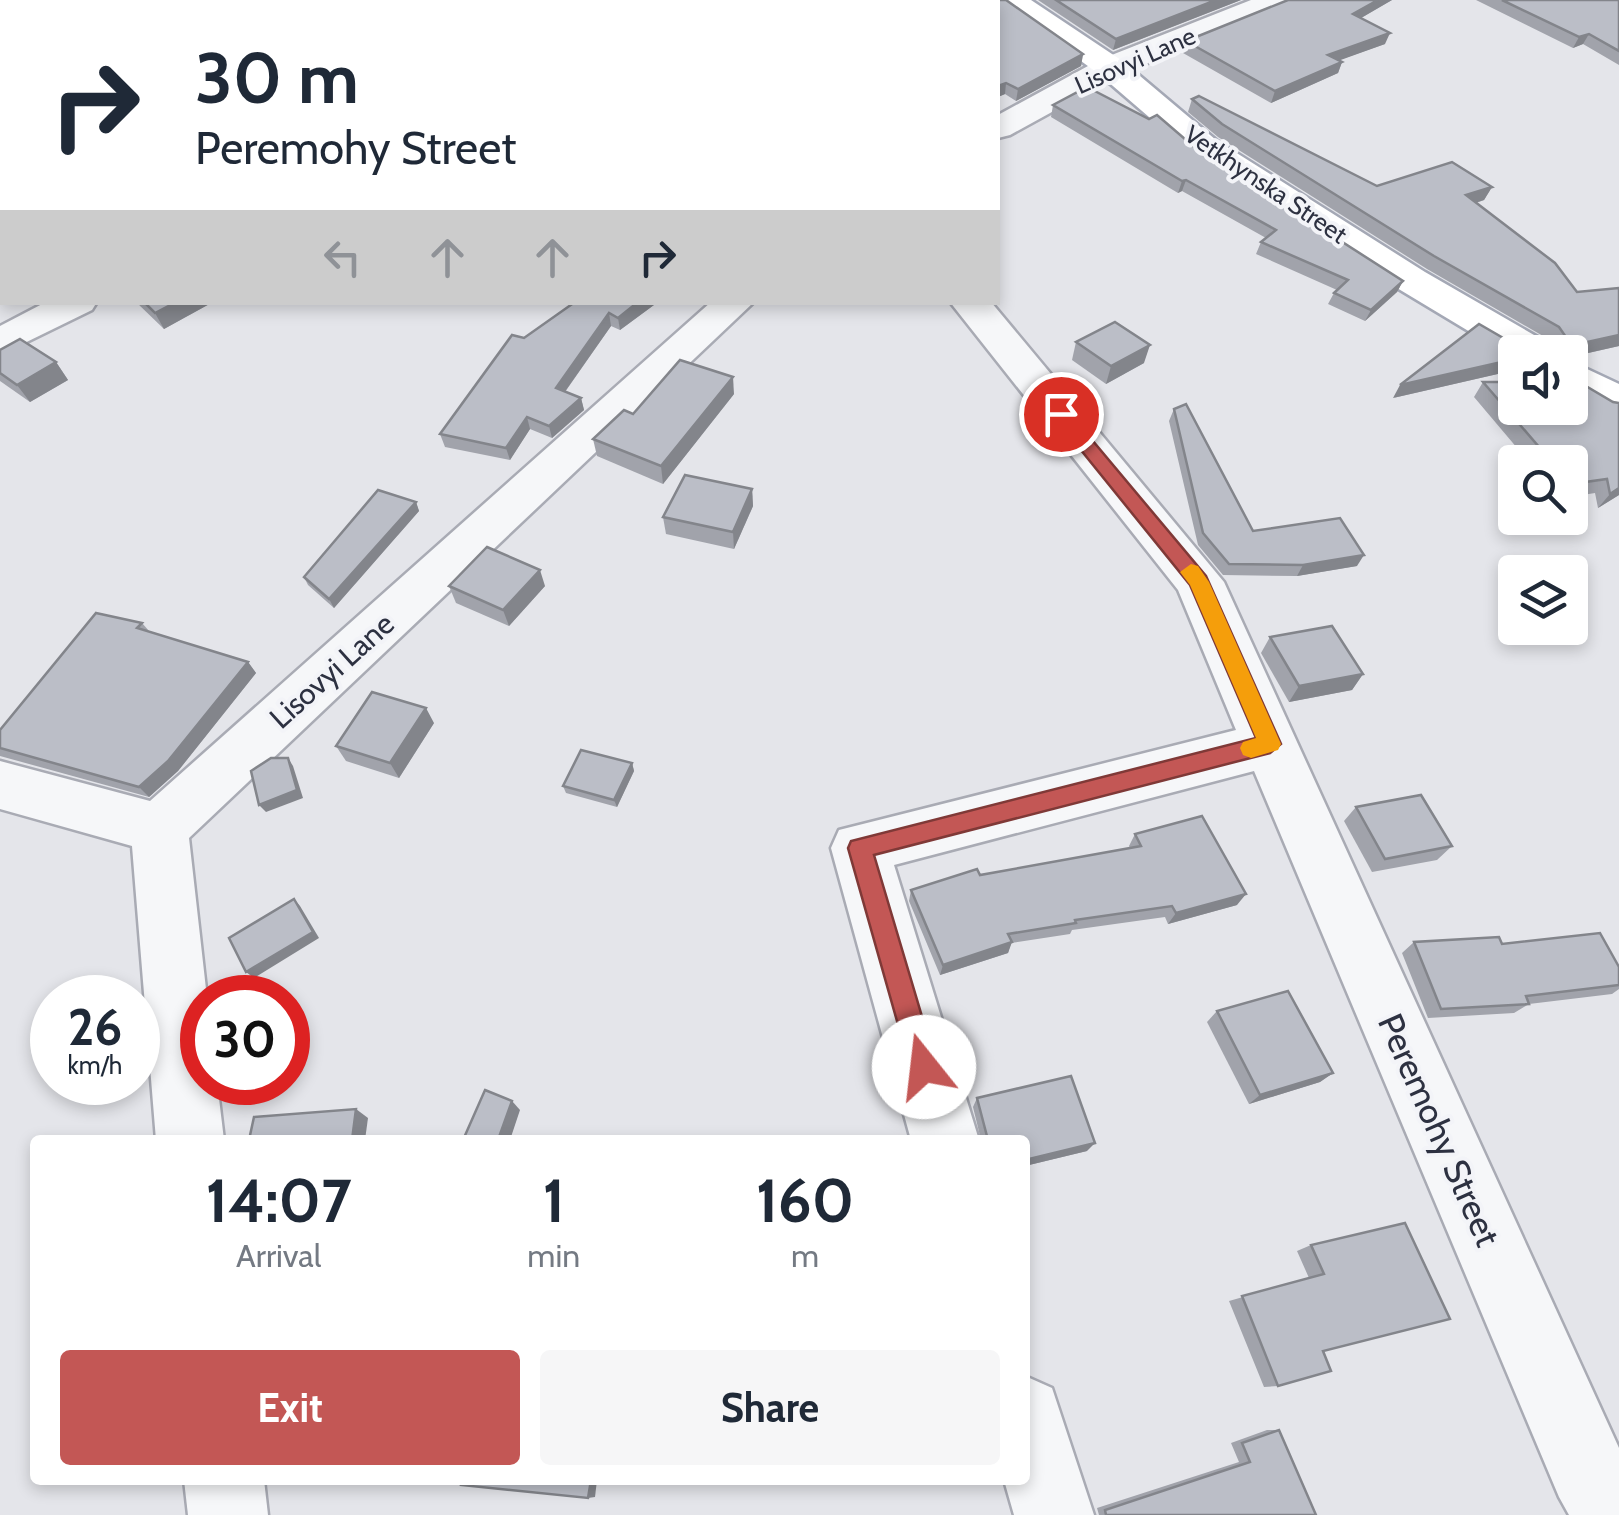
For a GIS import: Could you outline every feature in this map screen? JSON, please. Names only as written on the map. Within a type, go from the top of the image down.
[{"type":"main road","name":"Vetkhynska Street","points":[[1011,0],[1110,67],[1204,147],[1504,335]]},
{"type":"main road","points":[[1588,385],[1619,404]]},
{"type":"street","name":"Lisovyi Lane","points":[[1000,127],[1110,67],[1277,0]]},
{"type":"street","points":[[0,342],[72,305]]},
{"type":"street","name":"Lisovyi Lane","points":[[159,829],[732,305]]},
{"type":"street","name":"Peremohy Street","points":[[971,305],[1199,582],[1587,1469],[1612,1515]]},
{"type":"street","points":[[944,1135],[860,848],[1270,744]]},
{"type":"street","points":[[0,786],[159,829],[190,1135]]},
{"type":"street","points":[[1030,1432],[1054,1515]]},
{"type":"street","points":[[225,1485],[228,1515]]},
{"type":"building","points":[[1000,0],[1006,0],[1083,54],[1018,89],[1006,83],[1000,85]]},
{"type":"building","points":[[1056,0],[1216,0],[1116,39]]},
{"type":"building","points":[[1288,0],[1378,0],[1353,14],[1390,33],[1328,55],[1342,62],[1275,91],[1186,41]]},
{"type":"building","points":[[1502,0],[1619,0],[1619,51],[1589,34],[1579,37]]},
{"type":"building","points":[[1087,87],[1149,119],[1157,115],[1193,146],[1403,281],[1371,310],[1334,293],[1348,280],[1261,242],[1276,230],[1182,181],[1053,105]]},
{"type":"building","points":[[1199,96],[1377,186],[1452,162],[1492,187],[1466,195],[1555,263],[1577,292],[1619,288],[1619,335],[1588,342],[1588,335],[1565,335],[1559,327],[1434,256],[1222,124],[1192,99]]},
{"type":"building","points":[[147,305],[170,305],[155,313]]},
{"type":"building","points":[[571,305],[634,305],[618,318],[609,313],[556,388],[581,398],[549,426],[527,417],[506,448],[440,434],[512,335],[524,338]]},
{"type":"building","points":[[1115,322],[1150,345],[1111,366],[1076,342]]},
{"type":"building","points":[[1479,324],[1498,335],[1498,363],[1400,385]]},
{"type":"building","points":[[20,339],[56,362],[17,385],[0,373],[0,350]]},
{"type":"building","points":[[680,360],[733,377],[661,466],[593,439],[624,410],[633,414]]},
{"type":"building","points":[[1483,382],[1498,382],[1498,399]]},
{"type":"building","points":[[1588,387],[1619,403],[1619,488],[1610,494],[1607,479],[1588,482],[1588,445],[1537,445],[1520,425],[1588,425]]},
{"type":"building","points":[[1186,404],[1253,531],[1340,518],[1364,555],[1303,565],[1229,564],[1203,533],[1174,409]]},
{"type":"building","points":[[685,475],[752,489],[733,532],[663,517]]},
{"type":"building","points":[[378,490],[416,502],[329,599],[304,577]]},
{"type":"building","points":[[487,547],[540,570],[503,610],[449,586]]},
{"type":"building","points":[[96,613],[142,623],[137,628],[248,662],[168,761],[139,787],[0,748],[0,730]]},
{"type":"building","points":[[1332,626],[1363,674],[1299,686],[1270,637]]},
{"type":"building","points":[[372,692],[426,708],[390,763],[336,746]]},
{"type":"building","points":[[581,750],[632,763],[614,800],[563,786]]},
{"type":"building","points":[[271,758],[288,758],[297,790],[259,805],[251,771]]},
{"type":"building","points":[[1421,795],[1452,846],[1385,859],[1356,807]]},
{"type":"building","points":[[1202,816],[1246,894],[1176,913],[1172,906],[1008,934],[1012,942],[943,965],[911,890],[977,869],[980,875],[1141,846],[1135,834]]},
{"type":"building","points":[[294,899],[313,932],[246,972],[229,938]]},
{"type":"building","points":[[1600,933],[1619,967],[1619,985],[1526,996],[1529,1004],[1441,1009],[1414,942],[1499,937],[1502,944]]},
{"type":"building","points":[[1288,991],[1333,1073],[1260,1095],[1217,1011]]},
{"type":"building","points":[[1071,1076],[1095,1143],[1030,1159],[1030,1135],[987,1135],[977,1098]]},
{"type":"building","points":[[485,1090],[512,1101],[500,1135],[465,1135]]},
{"type":"building","points":[[356,1109],[353,1135],[250,1135],[254,1117]]},
{"type":"building","points":[[1405,1223],[1450,1319],[1323,1351],[1331,1371],[1278,1386],[1242,1296],[1324,1274],[1311,1245]]},
{"type":"building","points":[[1279,1430],[1316,1515],[1106,1515],[1105,1510],[1250,1462],[1242,1443]]},
{"type":"building","points":[[461,1485],[590,1485],[588,1498]]},
{"type":"slow traffic","points":[[1191,572],[1199,582],[1270,744],[1251,748]]},
{"type":"route","points":[[924,1067],[860,848],[1270,744],[1199,582],[1061,414]]}]
